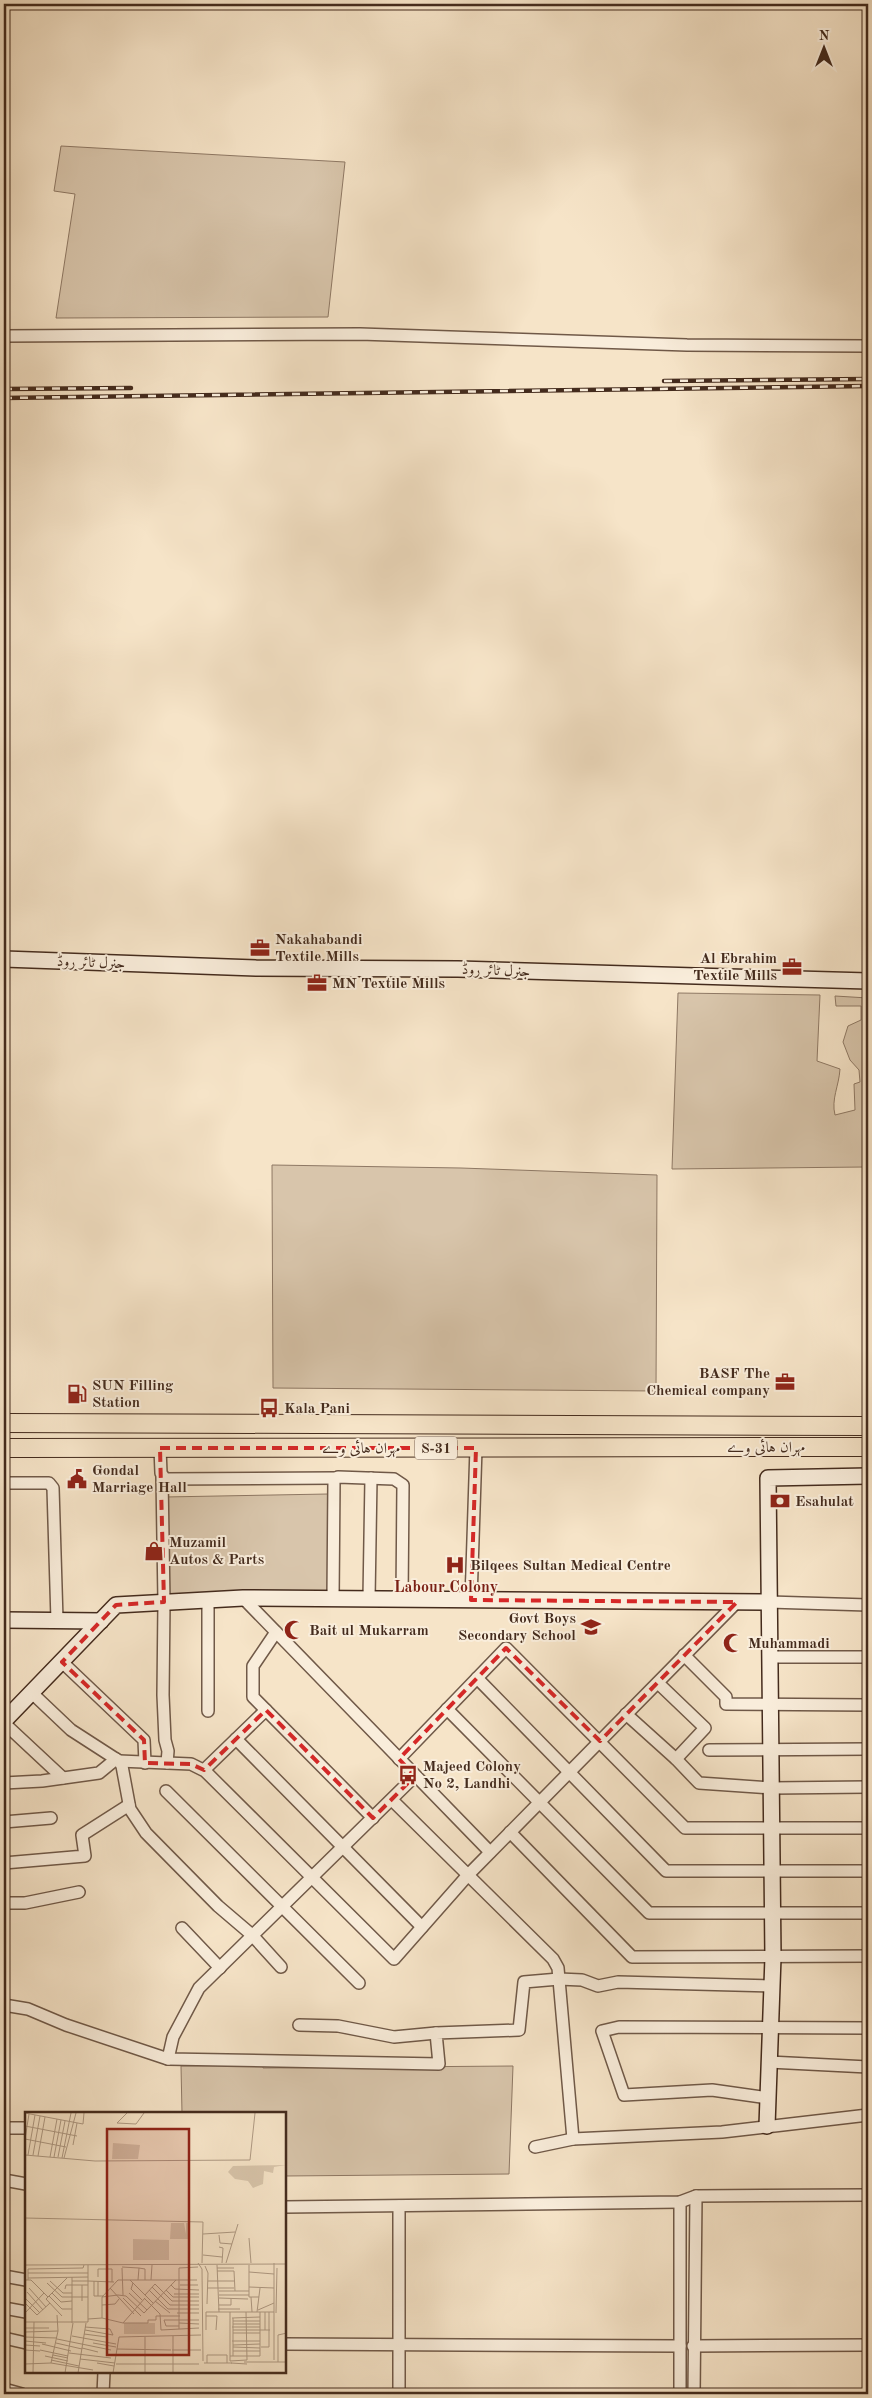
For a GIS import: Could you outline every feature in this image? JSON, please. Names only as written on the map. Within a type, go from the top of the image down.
[{"type":"main road","name":"مہران ہائی وے","points":[[4,1423],[868,1426]]},
{"type":"main road","points":[[29,1423],[29,1448]]},
{"type":"main road","name":"مہران ہائی وے","points":[[4,1448],[868,1447]]},
{"type":"street","points":[[4,336],[360,334],[687,345],[868,346]]},
{"type":"street","name":"جنرل ٹائر روڈ","points":[[4,959],[256,968],[458,969],[868,981]]},
{"type":"street","points":[[160,1448],[164,1602],[163,1704],[165,1740],[168,1751],[167,1763]]},
{"type":"street","points":[[471,1600],[476,1448]]},
{"type":"street","points":[[767,2126],[773,1958],[772,1703],[768,1478],[868,1476]]},
{"type":"street","points":[[162,1477],[165,1479],[394,1479],[402,1485],[402,1599]]},
{"type":"street","points":[[333,1599],[336,1478]]},
{"type":"street","points":[[369,1599],[371,1478]]},
{"type":"street","points":[[4,1483],[49,1483],[53,1488],[57,1620]]},
{"type":"street","points":[[63,1778],[4,1722],[116,1605],[243,1598],[868,1604]]},
{"type":"street","points":[[243,1598],[490,1852]]},
{"type":"street","points":[[208,1600],[208,1710]]},
{"type":"street","points":[[4,1782],[63,1778],[99,1773],[118,1760],[145,1763],[191,1764],[204,1770],[394,1959],[490,1852],[737,1602]]},
{"type":"street","points":[[4,1620],[101,1621]]},
{"type":"street","points":[[276,1632],[253,1666],[253,1697],[373,1818]]},
{"type":"street","points":[[399,1759],[506,1648],[685,1828],[868,1828]]},
{"type":"street","points":[[684,1655],[726,1697],[726,1704],[868,1705]]},
{"type":"street","points":[[771,1657],[868,1657]]},
{"type":"street","points":[[62,1662],[144,1740],[145,1763]]},
{"type":"street","points":[[477,1678],[666,1871],[868,1872]]},
{"type":"street","points":[[658,1683],[705,1728],[676,1759]]},
{"type":"street","points":[[32,1692],[71,1730],[118,1760],[122,1766],[129,1805],[146,1833],[218,1906],[252,1936],[281,1967]]},
{"type":"street","points":[[447,1709],[649,1913],[868,1914]]},
{"type":"street","points":[[204,1770],[266,1710]]},
{"type":"street","points":[[626,1714],[676,1759],[699,1783],[772,1788],[868,1787]]},
{"type":"street","points":[[236,1739],[422,1927]]},
{"type":"street","points":[[709,1750],[868,1749]]},
{"type":"street","points":[[168,2059],[173,2037],[200,1988],[415,1776]]},
{"type":"street","points":[[166,1791],[359,1983]]},
{"type":"street","points":[[392,1800],[553,1959],[558,1968],[573,2139]]},
{"type":"street","points":[[4,1863],[85,1856],[82,1835],[129,1805]]},
{"type":"street","points":[[4,1822],[51,1818]]},
{"type":"street","points":[[510,1832],[632,1957],[773,1958],[868,1956]]},
{"type":"street","points":[[4,1903],[25,1903],[79,1892]]},
{"type":"street","points":[[182,1928],[220,1968]]},
{"type":"street","points":[[299,2025],[338,2026],[394,2037],[436,2033],[519,2030],[524,1982],[559,1979],[582,1980],[598,1986],[618,1982],[772,1986]]},
{"type":"street","points":[[4,2005],[28,2009],[66,2025],[168,2059],[439,2064],[436,2033]]},
{"type":"street","points":[[768,2098],[712,2090],[624,2095],[602,2031],[619,2027],[868,2028]]},
{"type":"street","points":[[769,2062],[868,2068]]},
{"type":"street","points":[[535,2147],[573,2139],[722,2132],[868,2115]]},
{"type":"street","points":[[4,2128],[25,2128]]},
{"type":"street","points":[[4,2180],[25,2184]]},
{"type":"street","points":[[286,2206],[680,2202],[696,2196],[868,2195]]},
{"type":"street","points":[[694,2394],[696,2196]]},
{"type":"street","points":[[680,2202],[680,2394]]},
{"type":"street","points":[[399,2206],[400,2394]]},
{"type":"street","points":[[4,2276],[25,2280]]},
{"type":"street","points":[[4,2308],[25,2312]]},
{"type":"street","points":[[4,2338],[25,2343]]},
{"type":"street","points":[[286,2344],[680,2346]]},
{"type":"street","points":[[693,2346],[868,2346]]},
{"type":"street","points":[[103,2394],[104,2373]]},
{"type":"street","points":[[4,2389],[22,2394]]},
{"type":"highlighted area","points":[[160,1448],[476,1448],[471,1600],[737,1602],[600,1741],[506,1648],[399,1759],[415,1776],[373,1818],[266,1710],[204,1770],[191,1764],[145,1763],[144,1740],[62,1662],[116,1605],[164,1602]]},
{"type":"shaded area","points":[[61,146],[345,162],[328,317],[56,318],[75,194],[54,191]]},
{"type":"shaded area","points":[[678,993],[820,995],[817,1061],[840,1069],[834,1103],[835,1115],[855,1110],[854,1084],[860,1082],[859,1070],[850,1060],[843,1042],[848,1026],[861,1020],[861,1006],[836,1006],[835,996],[868,998],[865,1167],[672,1169]]},
{"type":"shaded area","points":[[272,1165],[461,1168],[657,1175],[656,1391],[273,1388]]},
{"type":"shaded area","points":[[328,1494],[329,1591],[166,1594],[164,1497]]},
{"type":"shaded area","points":[[263,2065],[263,2068],[513,2066],[509,2174],[286,2176],[286,2112],[182,2112],[181,2066]]},
{"type":"railway","points":[[664,381],[868,379]]},
{"type":"railway","points":[[4,398],[868,386]]},
{"type":"railway","points":[[4,389],[131,388]]},
{"type":"place","name":"Nakahabandi Textile Mills","points":[[260,948]]},
{"type":"place","name":"Al Ebrahim Textile Mills","points":[[792,967]]},
{"type":"place","name":"MN Textile Mills","points":[[317,983]]},
{"type":"place","name":"BASF The Chemical company","points":[[785,1382]]},
{"type":"place","name":"SUN Filling Station","points":[[77,1394]]},
{"type":"place","name":"Kala Pani","points":[[269,1408]]},
{"type":"place","name":"Gondal Marriage Hall","points":[[77,1479]]},
{"type":"place","name":"Esahulat","points":[[780,1501]]},
{"type":"place","name":"Muzamil Autos & Parts","points":[[154,1551]]},
{"type":"place","name":"Bilqees Sultan Medical Centre","points":[[455,1565]]},
{"type":"place","name":"Govt Boys Secondary School","points":[[591,1627]]},
{"type":"place","name":"Bait ul Mukarram","points":[[294,1630]]},
{"type":"place","name":"Muhammadi","points":[[733,1643]]},
{"type":"place","name":"Majeed Colony No 2, Landhi","points":[[408,1775]]},
{"type":"district","name":"Labour Colony","points":[[446,1586]]}]
